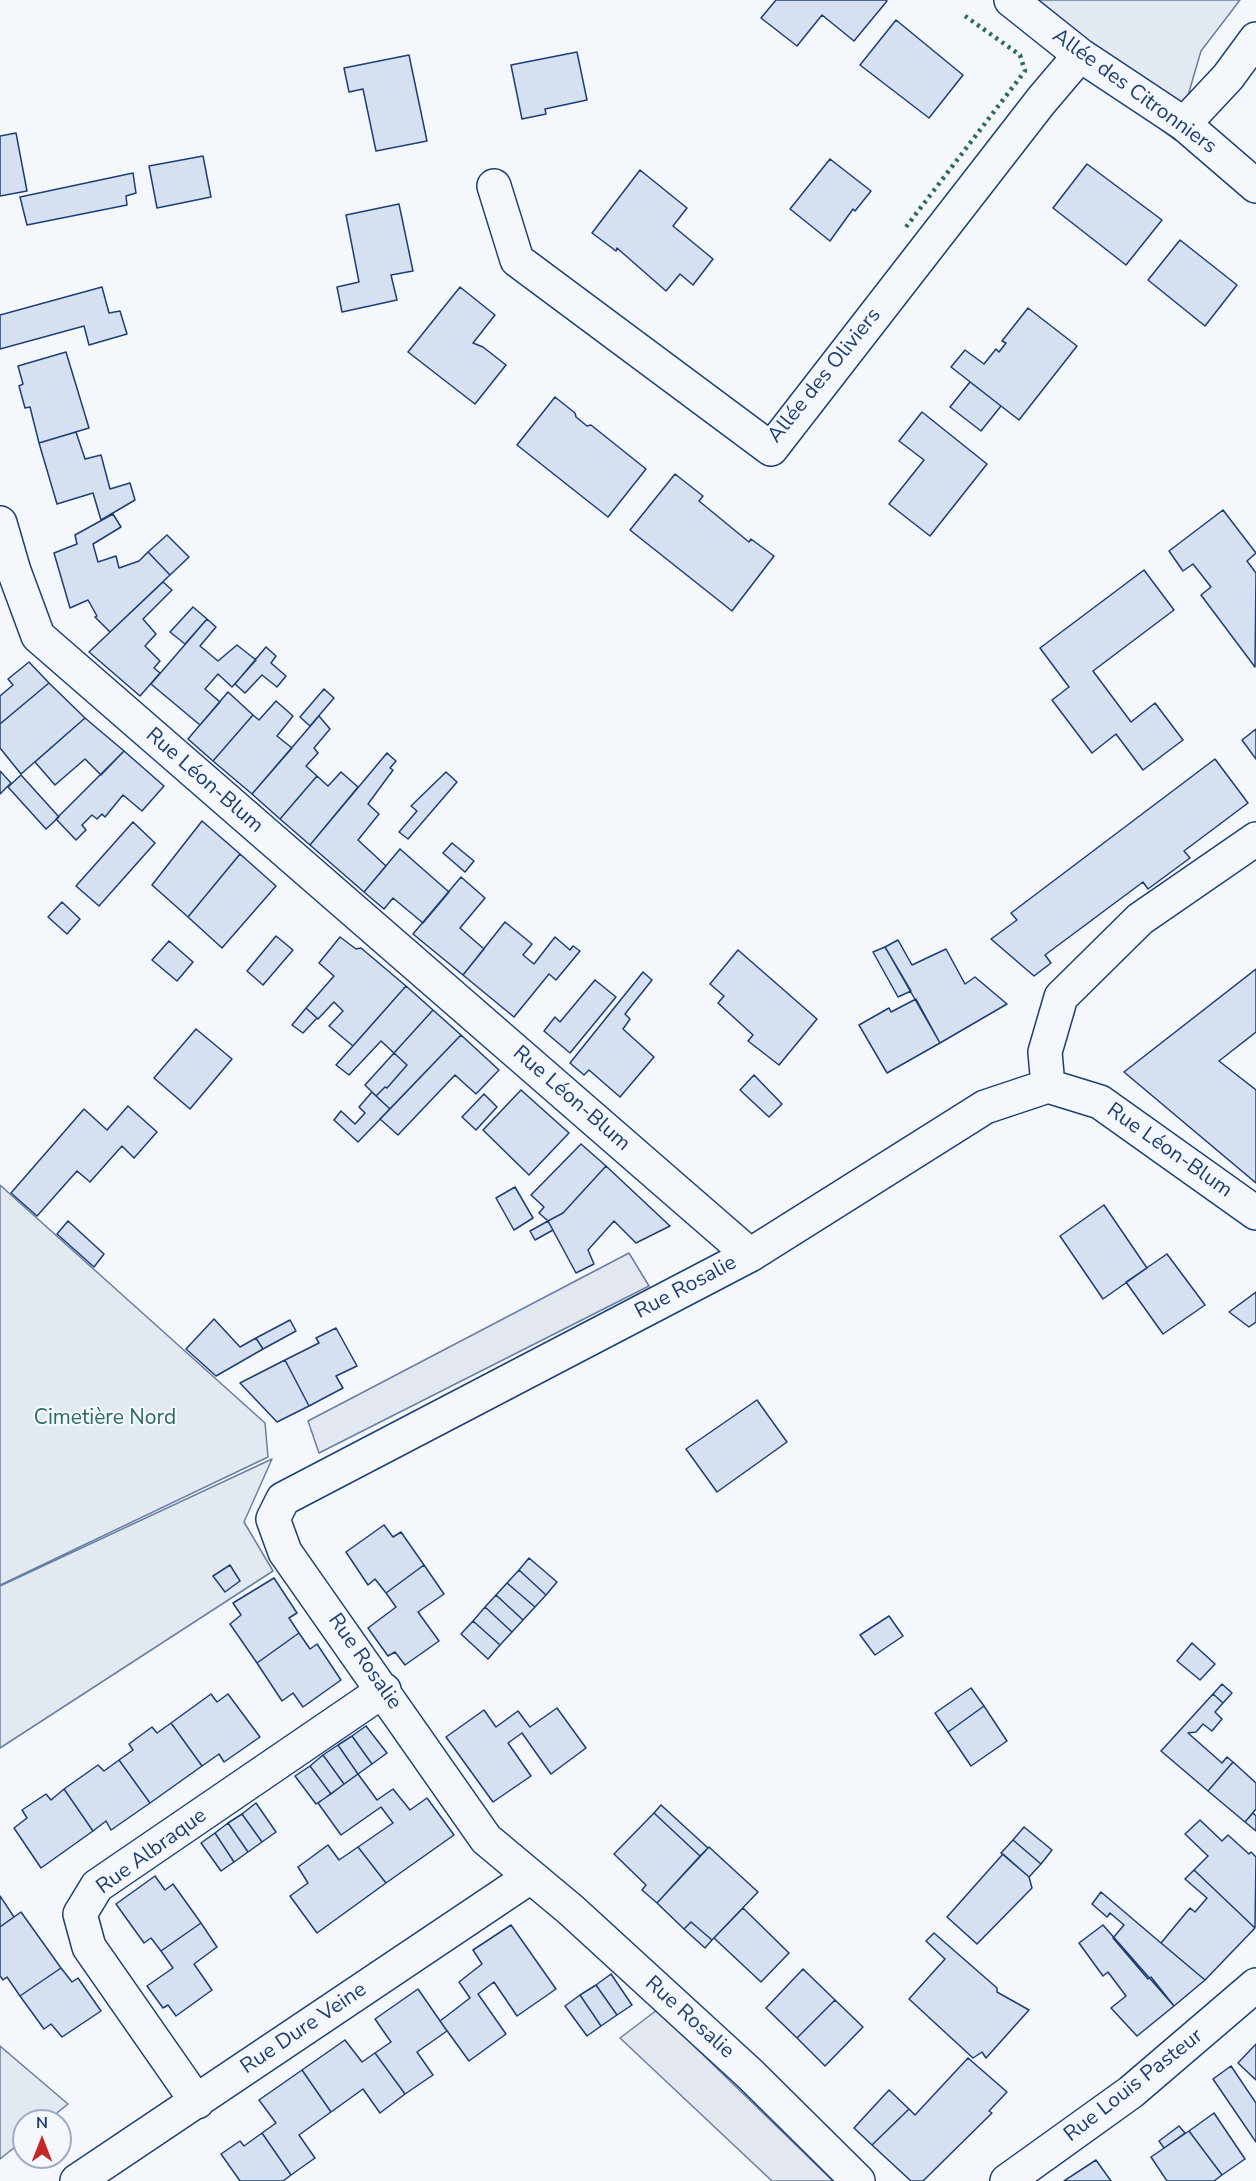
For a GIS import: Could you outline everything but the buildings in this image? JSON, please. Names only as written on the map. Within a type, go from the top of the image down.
[{"type":"street","name":"Allée des Citronniers","points":[[1011,0],[1080,55],[1184,124],[1256,186]]},
{"type":"street","points":[[1184,124],[1228,77],[1256,39]]},
{"type":"street","name":"Allée des Oliviers","points":[[494,186],[518,260],[771,449],[1041,101],[1080,55]]},
{"type":"street","name":"Rue Léon-Blum","points":[[0,523],[14,571],[38,636],[750,1255]]},
{"type":"street","points":[[750,1255],[985,1107],[1048,1086],[1045,1052],[1061,997],[1140,919],[1256,839]]},
{"type":"street","name":"Rue Léon-Blum","points":[[1048,1086],[1100,1102],[1256,1213]]},
{"type":"street","name":"Rue Rosalie","points":[[750,1255],[283,1499],[273,1519],[285,1552],[384,1690],[486,1839],[571,1910],[750,2073],[858,2181]]},
{"type":"street","name":"Rue Albraque","points":[[197,2102],[89,1947],[80,1914],[97,1886],[384,1690]]},
{"type":"street","name":"Rue Dure Veine","points":[[77,2181],[530,1877]]},
{"type":"street","name":"Rue Louis Pasteur","points":[[1007,2181],[1131,2092],[1256,1985]]},
{"type":"green space","points":[[995,0],[1240,0],[1201,51],[1175,140]]},
{"type":"green space","name":"Cimetière Nord","points":[[0,1185],[265,1423],[268,1457],[0,1585]]},
{"type":"green space","points":[[272,1459],[244,1522],[273,1571],[0,1748],[0,1586]]},
{"type":"green space","points":[[0,2046],[68,2104],[62,2109],[12,2109],[12,2150],[0,2159]]},
{"type":"shaded area","points":[[629,1253],[649,1286],[319,1453],[308,1421]]},
{"type":"shaded area","points":[[657,2010],[833,2181],[772,2181],[620,2038]]},
{"type":"hedge","points":[[906,227],[1025,71],[1020,55],[965,16]]}]
